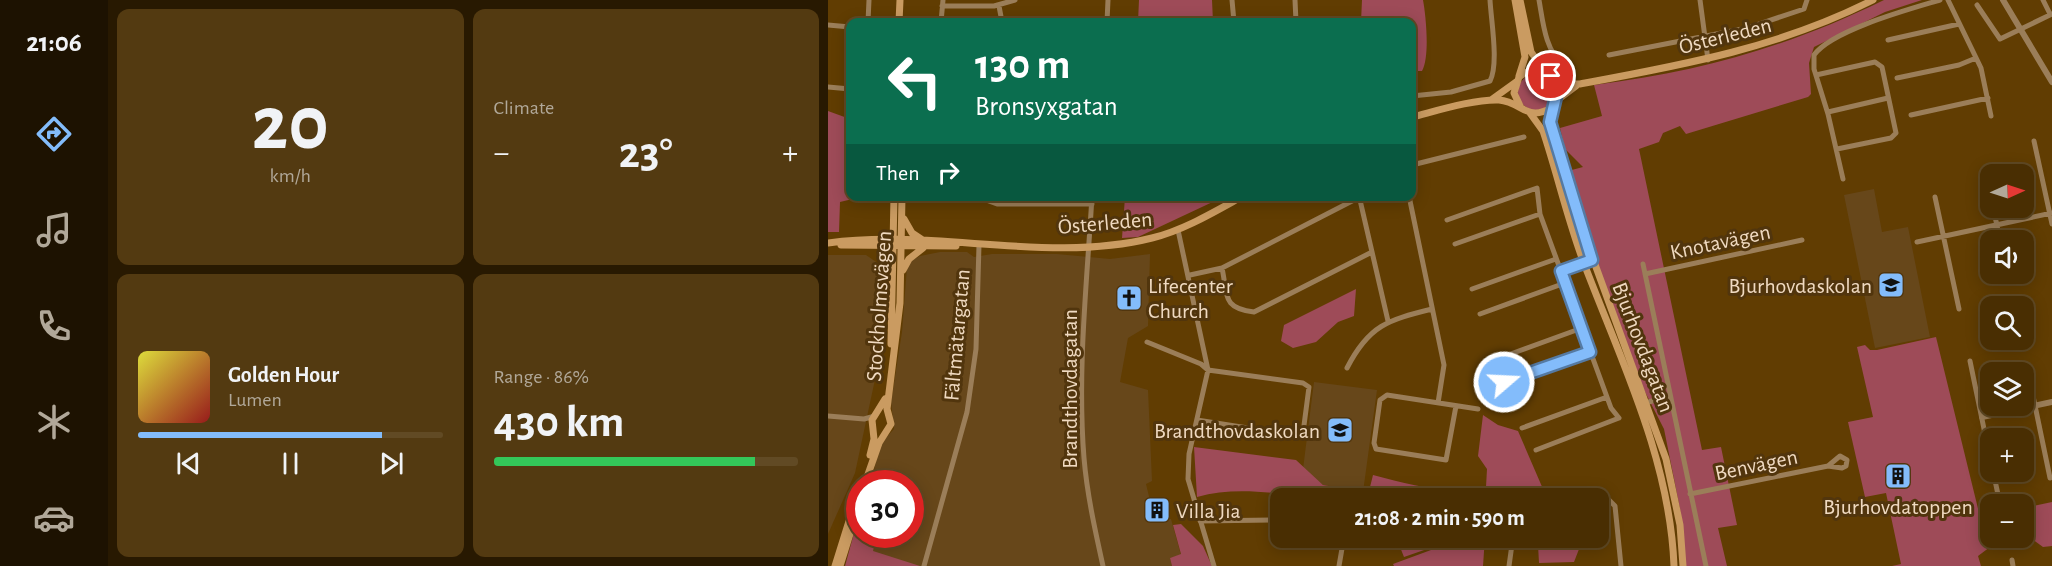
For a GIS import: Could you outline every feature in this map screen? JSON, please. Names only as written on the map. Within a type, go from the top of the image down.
[{"type":"main road","points":[[899,18],[900,0]]},
{"type":"main road","points":[[1515,0],[1525,57],[1517,80],[1515,99],[1521,108]]},
{"type":"main road","points":[[1416,116],[1491,100],[1506,101],[1536,114],[1553,105],[1557,86],[1532,52],[1520,0]]},
{"type":"main road","name":"Österleden","points":[[1549,75],[1570,84],[1580,84],[1708,60],[1785,38],[1873,0]]},
{"type":"main road","points":[[1491,100],[1530,70],[1549,75]]},
{"type":"main road","name":"Österleden","points":[[1553,105],[1567,90],[1580,84]]},
{"type":"main road","name":"Bjurhovdagatan","points":[[1553,105],[1551,128],[1573,216]]},
{"type":"main road","name":"Bjurhovdagatan","points":[[1530,112],[1543,131],[1657,456],[1665,490],[1674,566]]},
{"type":"main road","name":"Stockholmsvägen","points":[[888,417],[902,272],[894,201]]},
{"type":"main road","name":"Stockholmsvägen","points":[[876,416],[884,404],[887,383],[902,201]]},
{"type":"main road","name":"Österleden","points":[[828,244],[1088,246],[1134,242],[1178,230],[1233,201]]},
{"type":"main road","points":[[902,215],[912,233],[924,244],[909,259],[902,272]]},
{"type":"main road","name":"Bjurhovdagatan","points":[[1588,261],[1646,403],[1673,483],[1680,525],[1683,566]]},
{"type":"main road","points":[[865,470],[874,439],[873,429],[876,416],[882,414],[888,417],[891,424],[875,451],[869,470]]},
{"type":"main road","points":[[873,429],[885,432]]},
{"type":"main road","points":[[835,566],[846,530]]},
{"type":"main road","points":[[840,566],[846,547]]},
{"type":"street","points":[[868,18],[869,0]]},
{"type":"street","points":[[941,18],[943,3],[999,6],[1015,0]]},
{"type":"street","points":[[1107,18],[1108,0]]},
{"type":"street","points":[[1232,0],[1234,18]]},
{"type":"street","points":[[1295,0],[1296,18]]},
{"type":"street","points":[[1416,96],[1451,92],[1489,82],[1493,75],[1490,0]]},
{"type":"street","points":[[1539,0],[1552,52],[1563,65]]},
{"type":"street","points":[[1700,0],[1708,60]]},
{"type":"street","points":[[1609,55],[1704,38],[1782,17],[1804,9],[1807,0]]},
{"type":"street","points":[[1843,179],[1828,111],[1813,63],[1814,55],[1827,43],[1892,15],[1940,0]]},
{"type":"street","points":[[1948,0],[1976,57],[1991,116]]},
{"type":"street","points":[[2003,0],[2052,82]]},
{"type":"street","points":[[1977,5],[2000,39],[2051,14],[2043,0]]},
{"type":"street","points":[[999,6],[1003,18]]},
{"type":"street","points":[[1888,40],[1959,24]]},
{"type":"street","points":[[828,25],[846,27]]},
{"type":"street","points":[[1897,78],[1959,65],[1976,57]]},
{"type":"street","points":[[1816,75],[1875,62],[1880,64],[1896,133],[1893,136],[1837,148]]},
{"type":"street","points":[[828,87],[846,89]]},
{"type":"street","points":[[1828,111],[1888,98]]},
{"type":"street","points":[[1911,115],[1988,98]]},
{"type":"street","points":[[1416,164],[1524,137]]},
{"type":"street","points":[[2034,141],[2052,224]]},
{"type":"street","points":[[1447,220],[1537,188],[1540,214],[1556,259],[1611,408],[1619,418],[1536,450]]},
{"type":"street","points":[[1935,197],[1959,309]]},
{"type":"street","points":[[989,201],[997,204],[1092,204]]},
{"type":"street","points":[[1190,275],[1222,268],[1358,201]]},
{"type":"street","points":[[1361,201],[1388,321]]},
{"type":"street","points":[[1410,201],[1444,365],[1438,403]]},
{"type":"street","name":"Brandthovdagatan","points":[[1092,204],[1088,246],[1081,416],[1089,497],[1103,566]]},
{"type":"street","points":[[1917,242],[2051,213]]},
{"type":"street","points":[[1455,244],[1540,214]]},
{"type":"street","points":[[1995,218],[1998,230]]},
{"type":"street","points":[[1178,230],[1190,275],[1208,370],[1188,466],[1190,490],[1214,566]]},
{"type":"street","name":"Knotavägen","points":[[1645,274],[1802,240]]},
{"type":"street","name":"Fältmätargatan","points":[[925,566],[967,412],[976,349],[979,245]]},
{"type":"street","points":[[1222,268],[1230,304],[1236,309],[1254,312],[1372,252]]},
{"type":"street","points":[[1472,289],[1556,259]]},
{"type":"street","points":[[1561,271],[1588,261]]},
{"type":"street","points":[[1643,264],[1706,566]]},
{"type":"street","points":[[1480,314],[1565,283]]},
{"type":"street","points":[[1347,368],[1364,339],[1388,321],[1432,309]]},
{"type":"street","points":[[1497,359],[1582,328]]},
{"type":"street","points":[[1147,342],[1201,364],[1208,370],[1308,385],[1310,389],[1301,435],[1295,436],[1197,420]]},
{"type":"street","points":[[1504,382],[1590,352]]},
{"type":"street","points":[[1970,361],[1984,428]]},
{"type":"street","points":[[1456,406],[1448,456],[1444,460],[1376,449],[1374,443],[1380,400],[1384,396],[1478,409]]},
{"type":"street","points":[[1638,405],[1669,396]]},
{"type":"street","points":[[1522,428],[1607,397]]},
{"type":"street","points":[[2034,401],[2050,478]]},
{"type":"street","points":[[1982,417],[2052,402]]},
{"type":"street","points":[[828,416],[864,419],[876,416]]},
{"type":"street","points":[[864,419],[873,429]]},
{"type":"street","name":"Benvägen","points":[[1690,494],[1828,466]]},
{"type":"street","points":[[1609,501],[1615,506],[1621,566]]},
{"type":"street","points":[[1200,521],[1270,520]]},
{"type":"street","points":[[1339,566],[1342,548]]},
{"type":"street","points":[[1509,566],[1511,548]]},
{"type":"shaded area","points":[[1139,0],[1212,0],[1213,18],[1138,18]]},
{"type":"shaded area","points":[[1362,0],[1423,0],[1427,47],[1422,71],[1416,71],[1416,18],[1361,18]]},
{"type":"shaded area","points":[[1884,0],[1922,0],[1885,12],[1814,47],[1809,63],[1811,94],[1808,97],[1686,134],[1680,126],[1663,133],[1659,142],[1639,149],[1702,450],[1721,447],[1737,525],[1718,528],[1727,566],[1685,566],[1680,509],[1664,429],[1643,388],[1599,270],[1568,171],[1583,167],[1565,149],[1560,128],[1602,116],[1594,85],[1670,73],[1742,55],[1813,31]]},
{"type":"shaded area","points":[[1536,74],[1549,79],[1554,92],[1549,105],[1536,110],[1523,105],[1518,92],[1523,79]]},
{"type":"shaded area","points":[[828,111],[846,118],[846,201],[840,202],[839,232],[828,232]]},
{"type":"shaded area","name":"Bjurhovdaskolan","points":[[1874,189],[1882,232],[1908,227],[1930,337],[1875,348],[1844,195]]},
{"type":"shaded area","points":[[1125,201],[1215,201],[1138,237],[1122,238]]},
{"type":"shaded area","points":[[940,252],[967,252],[974,257],[992,254],[1057,254],[1110,259],[1150,254],[1148,326],[1128,338],[1120,382],[1148,390],[1152,481],[1146,484],[1155,521],[1171,519],[1181,555],[1170,558],[1172,566],[849,566],[855,548],[924,548],[924,470],[874,470],[880,444],[894,429],[891,402],[902,332],[907,267],[910,261],[920,256]]},
{"type":"shaded area","points":[[828,255],[866,255],[882,266],[877,370],[856,470],[846,470],[846,493],[828,534]]},
{"type":"shaded area","points":[[1356,289],[1354,316],[1338,322],[1316,342],[1293,348],[1281,341],[1284,325]]},
{"type":"shaded area","points":[[1936,337],[1980,517],[1980,548],[1989,548],[1978,556],[1981,566],[1892,566],[1901,564],[1886,493],[1865,497],[1848,422],[1873,417],[1857,347],[1865,345],[1870,350]]},
{"type":"shaded area","name":"Brandthovdaskolan","points":[[1314,382],[1377,390],[1364,488],[1323,485],[1303,469]]},
{"type":"shaded area","points":[[1483,415],[1498,425],[1518,431],[1543,488],[1479,488],[1486,487],[1487,469],[1478,456]]},
{"type":"shaded area","points":[[1194,447],[1296,460],[1323,485],[1340,488],[1270,488],[1270,493],[1240,491],[1197,497]]},
{"type":"shaded area","points":[[1373,475],[1436,488],[1370,487]]},
{"type":"shaded area","points":[[2052,502],[2052,546],[2043,547],[2034,540],[2034,506]]},
{"type":"shaded area","points":[[1181,524],[1203,546],[1212,566],[1172,566],[1170,558],[1181,554],[1173,525]]},
{"type":"shaded area","points":[[850,548],[874,548],[873,551],[920,566],[845,566]]},
{"type":"shaded area","points":[[1400,548],[1427,548],[1427,549],[1404,557]]},
{"type":"shaded area","points":[[1430,548],[1484,548],[1483,566],[1394,566],[1393,564],[1431,550]]},
{"type":"shaded area","points":[[1538,548],[1579,548],[1574,562],[1539,563]]},
{"type":"place","name":"Bjurhovdaskolan","points":[[1891,285]]},
{"type":"place","name":"Lifecenter Church","points":[[1129,298]]},
{"type":"place","name":"Brandthovdaskolan","points":[[1340,430]]},
{"type":"place","name":"Bjurhovdatoppen","points":[[1898,476]]},
{"type":"place","name":"Villa Jia","points":[[1157,510]]},
{"type":"route","points":[[1504,382],[1590,352],[1561,271],[1592,260],[1550,122],[1551,108],[1557,98],[1557,86],[1551,76]]}]
